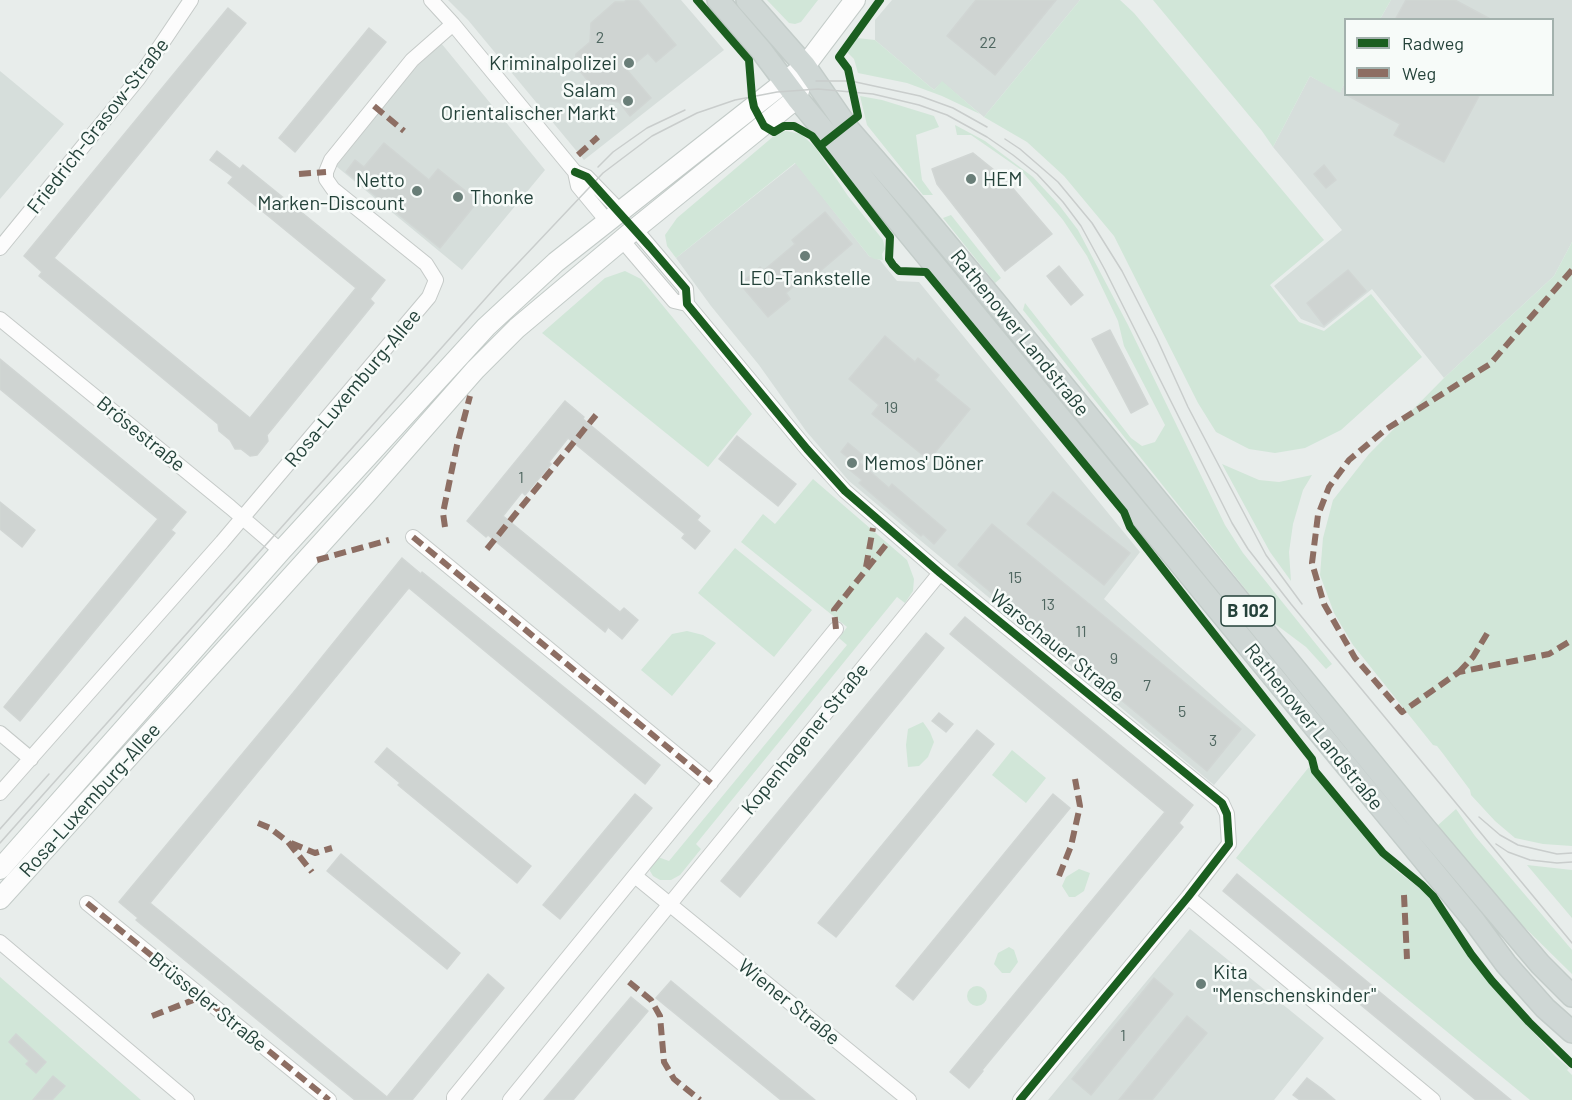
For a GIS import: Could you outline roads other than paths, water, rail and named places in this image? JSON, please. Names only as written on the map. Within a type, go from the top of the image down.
[{"type":"main road","name":"Rathenower Landstraße","points":[[718,0],[1468,914],[1506,964],[1539,1001],[1572,1032]]},
{"type":"main road","name":"Rathenower Landstraße","points":[[747,0],[805,66],[849,131],[917,208],[1447,855],[1540,964],[1572,996]]},
{"type":"street","name":"Friedrich-Grasow-Straße","points":[[0,248],[138,79],[191,0]]},
{"type":"street","points":[[430,0],[453,24],[575,172],[587,177],[613,216],[629,235]]},
{"type":"street","points":[[797,98],[805,66],[855,0]]},
{"type":"street","name":"Rosa-Luxemburg-Allee","points":[[3,786],[31,759],[243,518],[429,297],[435,280],[426,264],[333,189],[326,179],[326,172],[331,160],[412,60],[453,24]]},
{"type":"street","name":"Rosa-Luxemburg-Allee","points":[[0,869],[281,551],[486,327],[556,262],[805,66]]},
{"type":"street","name":"Rosa-Luxemburg-Allee","points":[[0,899],[492,353],[517,328],[797,98]]},
{"type":"street","name":"Warschauer Straße","points":[[629,235],[686,290],[687,304],[807,449],[844,490],[940,573],[1222,803],[1227,814],[1229,844],[1020,1100]]},
{"type":"street","name":"Brösestraße","points":[[0,319],[281,551]]},
{"type":"street","points":[[413,537],[711,783]]},
{"type":"street","points":[[281,551],[300,567]]},
{"type":"street","name":"Kopenhagener Straße","points":[[510,1100],[940,573]]},
{"type":"street","points":[[454,1100],[460,1089],[836,629]]},
{"type":"street","points":[[0,733],[31,759]]},
{"type":"street","points":[[635,876],[669,905]]},
{"type":"street","points":[[1188,897],[1433,1100]]},
{"type":"street","name":"Brüsseler Straße","points":[[87,903],[329,1100]]},
{"type":"street","name":"Wiener Straße","points":[[669,905],[909,1100]]},
{"type":"street","points":[[0,942],[187,1100]]},
{"type":"tram line","points":[[816,81],[851,81],[920,96],[953,108],[987,127]]},
{"type":"tram line","points":[[0,843],[502,280],[603,173],[652,136],[697,113],[735,100],[777,92],[818,89],[873,94],[919,105],[947,115],[987,137],[1013,155],[1037,174],[1063,202],[1081,226],[1105,270],[1232,523],[1248,549],[1572,943]]},
{"type":"tram line","points":[[598,167],[613,152],[647,128],[685,110]]},
{"type":"tram line","points":[[1005,139],[1058,182],[1092,223],[1122,271],[1188,407],[1266,555],[1302,604]]},
{"type":"tram line","points":[[0,829],[49,774]]},
{"type":"tram line","points":[[1479,817],[1500,835],[1518,845],[1557,854],[1572,853]]},
{"type":"tram line","points":[[1496,844],[1508,852],[1530,860],[1572,862]]},
{"type":"place","name":"Kriminalpolizei","points":[[629,63]]},
{"type":"place","name":"Salam Orientalischer Markt","points":[[628,101]]},
{"type":"place","name":"HEM","points":[[971,179]]},
{"type":"place","name":"Netto Marken-Discount","points":[[417,191]]},
{"type":"place","name":"Thonke","points":[[458,197]]},
{"type":"place","name":"LEO-Tankstelle","points":[[805,256]]},
{"type":"place","name":"Memos' Döner","points":[[852,463]]},
{"type":"place","name":"Kita \"Menschenskinder\"","points":[[1201,984]]}]
